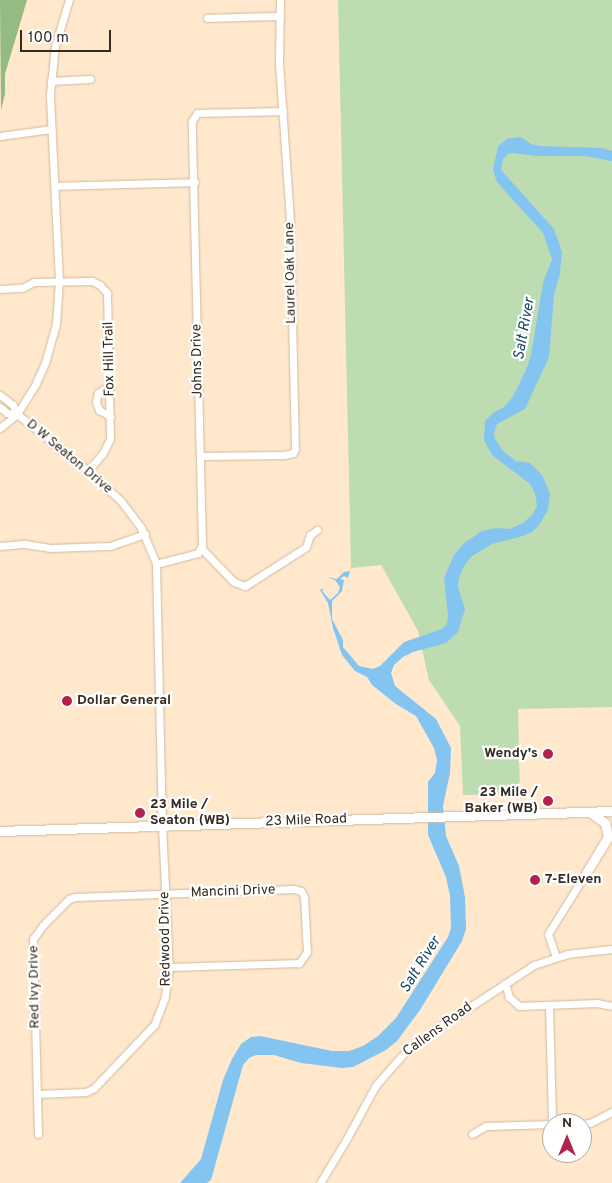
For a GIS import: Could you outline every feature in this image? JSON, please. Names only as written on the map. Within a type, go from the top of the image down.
[{"type":"main road","name":"23 Mile Road","points":[[0,831],[612,811]]},
{"type":"main road","points":[[586,873],[607,840],[608,833],[605,823],[590,812]]},
{"type":"street","name":"D W Seaton Drive","points":[[69,0],[57,41],[51,81],[59,281],[57,317],[49,352],[39,377],[17,414],[88,471],[121,501],[145,534],[156,564],[162,826]]},
{"type":"street","name":"Laurel Oak Lane","points":[[200,456],[284,455],[295,450],[290,220],[279,62],[280,0]]},
{"type":"street","points":[[207,18],[280,16]]},
{"type":"street","points":[[51,81],[90,79]]},
{"type":"street","name":"Johns Drive","points":[[202,549],[193,117],[197,114],[283,111]]},
{"type":"street","points":[[0,136],[52,129]]},
{"type":"street","points":[[55,186],[195,182]]},
{"type":"street","name":"Fox Hill Trail","points":[[0,289],[22,288],[34,282],[92,281],[100,285],[107,293],[110,441],[88,471]]},
{"type":"street","points":[[110,386],[98,393],[96,402],[99,410],[110,416]]},
{"type":"street","points":[[0,395],[13,405],[17,414]]},
{"type":"street","points":[[0,407],[6,413],[17,414]]},
{"type":"street","points":[[0,428],[17,414]]},
{"type":"street","points":[[156,564],[198,553],[202,549],[234,582],[245,586],[306,547],[310,535],[317,530]]},
{"type":"street","points":[[0,546],[25,544],[50,548],[110,546],[145,534]]},
{"type":"street","name":"Redwood Drive","points":[[37,1094],[86,1092],[102,1081],[154,1025],[166,997],[169,967],[162,826]]},
{"type":"street","points":[[556,957],[548,934],[586,873]]},
{"type":"street","name":"Mancini Drive","points":[[75,897],[294,889],[301,891],[304,898],[307,952],[299,963],[169,967]]},
{"type":"street","name":"Red Ivy Drive","points":[[38,1134],[33,940],[43,925],[69,899],[75,897]]},
{"type":"street","name":"Callens Road","points":[[320,1183],[376,1084],[405,1052],[534,964],[556,957],[612,949]]},
{"type":"street","points":[[505,983],[507,994],[515,1005],[602,1004],[612,1006]]},
{"type":"street","points":[[548,1005],[552,1113]]},
{"type":"street","points":[[592,1122],[612,1112]]},
{"type":"street","points":[[472,1134],[486,1126],[542,1124]]},
{"type":"green space","points":[[0,0],[27,0],[5,74],[5,94],[1,110]]},
{"type":"green space","points":[[338,0],[612,0],[612,707],[518,709],[520,794],[463,795],[460,726],[429,680],[418,631],[381,565],[351,568]]},
{"type":"water","points":[[521,137],[531,144],[540,146],[603,148],[612,151],[612,161],[585,156],[536,156],[513,153],[508,154],[503,159],[501,170],[554,229],[562,252],[560,273],[554,295],[549,357],[525,409],[497,424],[494,433],[495,439],[503,451],[516,461],[530,463],[542,475],[550,494],[548,510],[539,525],[532,532],[492,544],[472,556],[464,566],[459,578],[458,587],[465,609],[458,632],[446,643],[413,652],[403,657],[394,665],[391,673],[395,686],[436,719],[451,748],[450,773],[443,806],[446,836],[459,866],[465,897],[466,929],[462,941],[420,1010],[397,1041],[386,1050],[353,1067],[342,1068],[301,1063],[274,1055],[256,1055],[249,1058],[243,1065],[211,1180],[207,1183],[180,1183],[201,1159],[223,1080],[241,1044],[251,1037],[260,1036],[332,1051],[349,1051],[363,1046],[378,1036],[396,1018],[448,937],[451,928],[450,896],[446,877],[428,835],[428,782],[435,773],[437,760],[434,748],[416,716],[396,704],[372,685],[367,677],[355,671],[342,655],[333,628],[328,603],[320,590],[324,588],[322,591],[330,600],[338,593],[340,587],[335,580],[327,577],[337,579],[344,572],[350,571],[348,578],[344,576],[340,579],[344,580],[342,591],[332,601],[332,619],[343,640],[343,647],[359,666],[373,669],[380,666],[404,642],[442,629],[447,624],[448,616],[444,578],[454,555],[464,543],[482,531],[496,528],[510,529],[523,523],[532,515],[537,506],[535,493],[530,484],[492,455],[484,440],[485,421],[493,413],[504,407],[512,398],[526,370],[531,355],[543,283],[552,259],[543,233],[497,182],[493,170],[498,146],[507,139]]},
{"type":"place","name":"Dollar General","points":[[67,701]]},
{"type":"place","name":"Wendy's","points":[[548,754]]},
{"type":"place","name":"23 Mile / Baker (WB)","points":[[548,801]]},
{"type":"place","name":"23 Mile / Seaton (WB)","points":[[140,813]]},
{"type":"place","name":"7-Eleven","points":[[535,880]]},
{"type":"water label","name":"Salt River","points":[[525,329]]},
{"type":"water label","name":"Salt River","points":[[421,965]]}]
